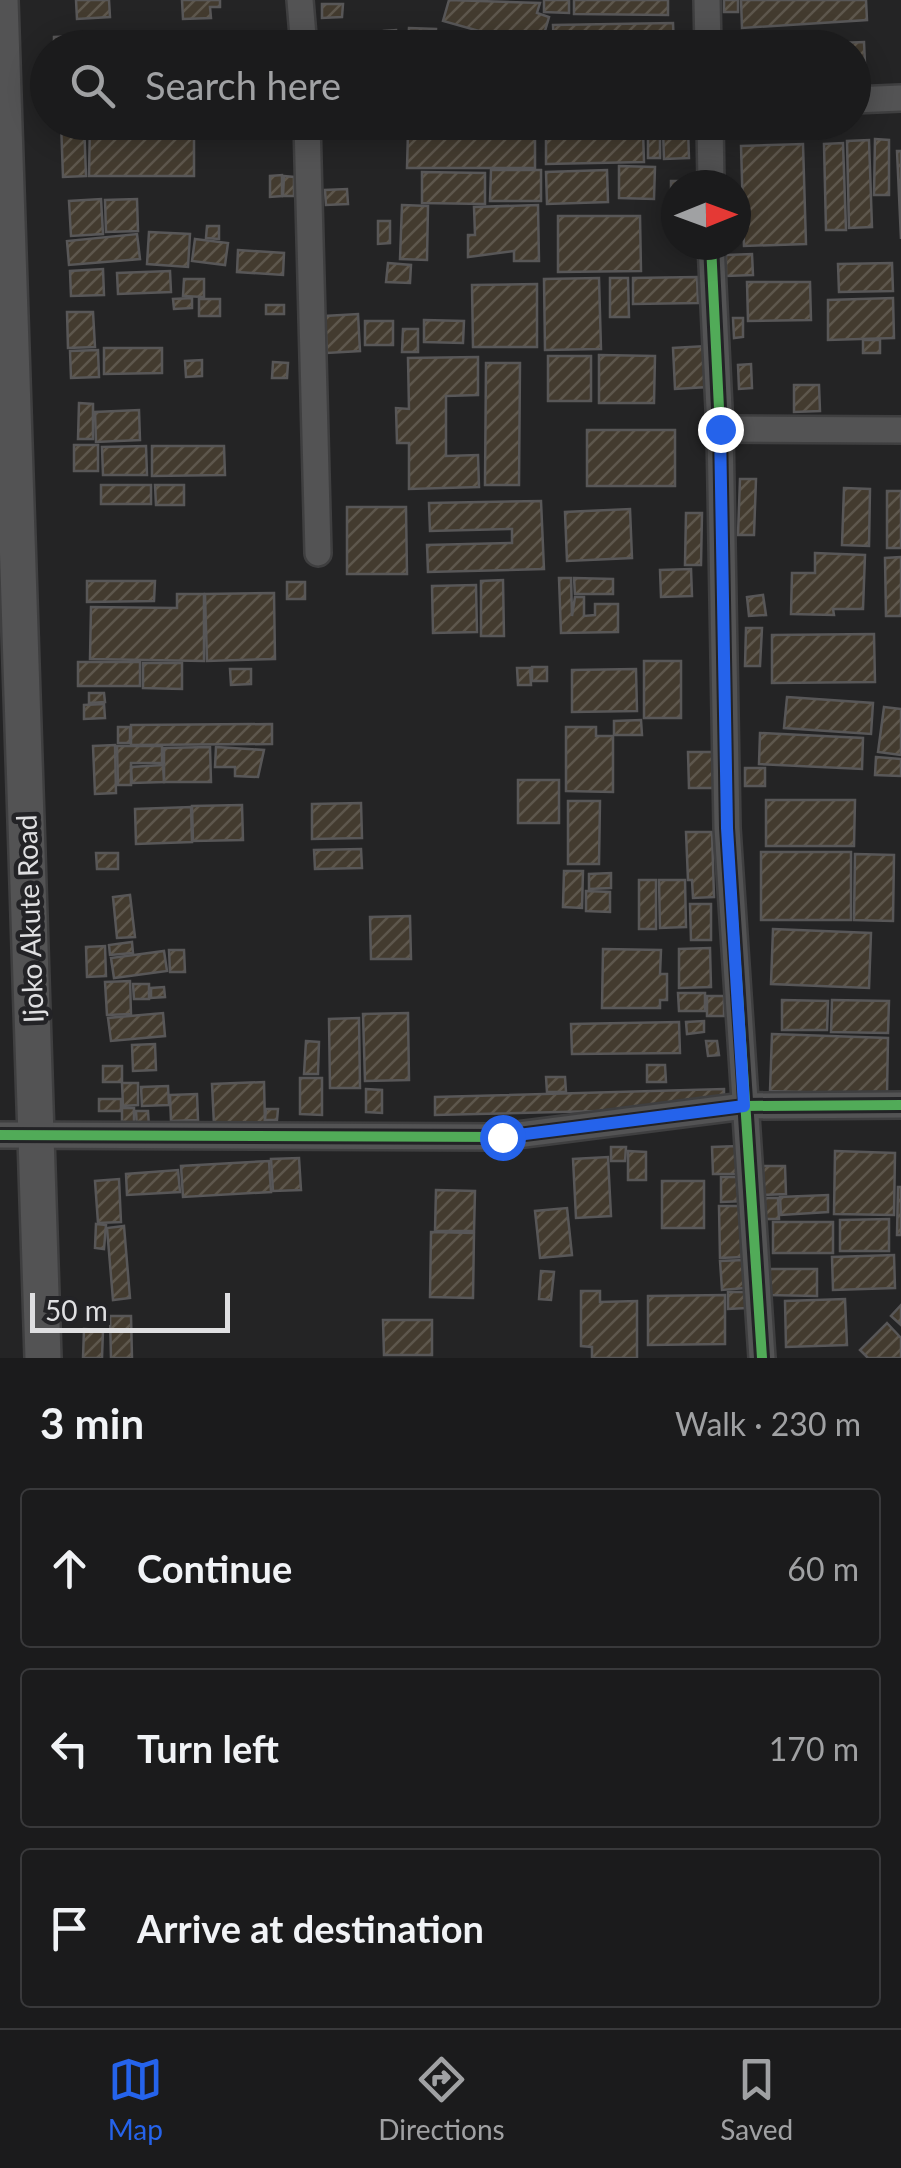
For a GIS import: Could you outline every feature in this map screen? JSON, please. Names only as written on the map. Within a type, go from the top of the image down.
[{"type":"main road","name":"Ijoko Akute Road","points":[[0,0],[43,1358]]},
{"type":"street","points":[[300,0],[302,30]]},
{"type":"street","points":[[706,0],[707,30]]},
{"type":"street","points":[[871,99],[901,98]]},
{"type":"street","points":[[307,140],[318,553]]},
{"type":"street","points":[[710,140],[710,170]]},
{"type":"street","points":[[712,260],[720,429],[727,828],[762,1358]]},
{"type":"street","points":[[720,429],[901,430]]},
{"type":"street","points":[[0,1135],[502,1137],[744,1106],[901,1105]]},
{"type":"building","points":[[76,0],[109,0],[110,17],[77,19]]},
{"type":"building","points":[[182,0],[220,0],[220,7],[210,7],[211,18],[183,19]]},
{"type":"building","points":[[449,0],[540,3],[537,13],[549,17],[545,30],[475,30],[443,21]]},
{"type":"building","points":[[544,0],[569,0],[569,13],[544,12]]},
{"type":"building","points":[[574,0],[668,0],[668,15],[574,14]]},
{"type":"building","points":[[724,0],[738,0],[738,12],[724,12]]},
{"type":"building","points":[[741,0],[866,0],[867,20],[742,28]]},
{"type":"building","points":[[322,4],[343,4],[342,17],[322,18]]},
{"type":"building","points":[[673,23],[673,30],[553,30],[553,25]]},
{"type":"building","points":[[875,139],[889,140],[889,195],[874,195]]},
{"type":"building","points":[[62,140],[85,140],[86,176],[63,177]]},
{"type":"building","points":[[90,140],[194,140],[194,176],[89,176]]},
{"type":"building","points":[[408,140],[535,140],[535,168],[407,168]]},
{"type":"building","points":[[546,140],[643,140],[644,162],[546,164]]},
{"type":"building","points":[[648,140],[660,140],[660,158],[648,158]]},
{"type":"building","points":[[663,140],[688,140],[689,158],[664,159]]},
{"type":"building","points":[[869,140],[872,227],[849,228],[847,141]]},
{"type":"building","points":[[843,143],[846,230],[826,230],[824,144]]},
{"type":"building","points":[[803,144],[806,244],[751,246],[751,170],[742,170],[741,146]]},
{"type":"building","points":[[897,151],[901,151],[901,239]]},
{"type":"building","points":[[619,166],[655,167],[654,199],[619,198]]},
{"type":"building","points":[[491,170],[541,170],[541,201],[490,201]]},
{"type":"building","points":[[607,170],[608,202],[547,204],[546,172]]},
{"type":"building","points":[[422,172],[485,173],[485,204],[422,203]]},
{"type":"building","points":[[282,175],[282,196],[270,197],[270,176]]},
{"type":"building","points":[[284,176],[294,177],[294,196],[283,196]]},
{"type":"building","points":[[347,189],[348,204],[326,205],[325,190]]},
{"type":"building","points":[[101,199],[103,234],[71,236],[69,201]]},
{"type":"building","points":[[137,199],[138,231],[106,232],[105,200]]},
{"type":"building","points":[[402,205],[428,206],[427,260],[400,259]]},
{"type":"building","points":[[538,205],[539,261],[514,261],[514,251],[468,257],[468,235],[475,235],[474,207]]},
{"type":"building","points":[[558,216],[640,216],[641,271],[558,272]]},
{"type":"building","points":[[378,221],[390,221],[390,243],[378,244]]},
{"type":"building","points":[[207,226],[219,226],[219,239],[206,238]]},
{"type":"building","points":[[149,232],[190,234],[188,267],[147,264]]},
{"type":"building","points":[[137,234],[140,259],[69,265],[67,241]]},
{"type":"building","points":[[195,239],[228,243],[225,265],[192,261]]},
{"type":"building","points":[[238,250],[284,253],[283,275],[237,272]]},
{"type":"building","points":[[751,254],[753,275],[726,276],[726,260],[751,260]]},
{"type":"building","points":[[388,263],[411,265],[410,283],[386,282]]},
{"type":"building","points":[[892,263],[893,291],[839,292],[838,264]]},
{"type":"building","points":[[103,269],[104,295],[71,296],[70,271]]},
{"type":"building","points":[[170,271],[171,292],[118,294],[117,273]]},
{"type":"building","points":[[697,277],[698,303],[633,304],[633,278]]},
{"type":"building","points":[[599,278],[601,349],[545,350],[544,279]]},
{"type":"building","points":[[610,278],[628,278],[629,317],[610,317]]},
{"type":"building","points":[[184,279],[204,279],[204,297],[183,296]]},
{"type":"building","points":[[747,282],[810,282],[811,320],[748,321]]},
{"type":"building","points":[[537,284],[537,347],[473,347],[472,285]]},
{"type":"building","points":[[192,298],[192,308],[174,309],[173,299]]},
{"type":"building","points":[[893,298],[894,338],[828,340],[828,300]]},
{"type":"building","points":[[199,299],[220,299],[220,316],[199,316]]},
{"type":"building","points":[[266,305],[284,305],[284,314],[266,314]]},
{"type":"building","points":[[67,312],[93,312],[95,347],[68,348]]},
{"type":"building","points":[[358,314],[360,351],[327,353],[325,316]]},
{"type":"building","points":[[733,318],[743,318],[743,337],[734,338]]},
{"type":"building","points":[[424,320],[464,321],[463,343],[424,342]]},
{"type":"building","points":[[365,321],[393,321],[393,345],[365,345]]},
{"type":"building","points":[[403,329],[418,329],[418,352],[402,352]]},
{"type":"building","points":[[863,340],[880,340],[880,353],[863,353]]},
{"type":"building","points":[[706,346],[708,387],[675,389],[673,348]]},
{"type":"building","points":[[104,348],[162,348],[162,373],[104,374]]},
{"type":"building","points":[[98,350],[99,377],[71,378],[70,351]]},
{"type":"building","points":[[599,355],[655,356],[654,403],[599,403]]},
{"type":"building","points":[[548,356],[591,356],[591,401],[548,401]]},
{"type":"building","points":[[478,357],[478,395],[446,396],[446,456],[478,455],[479,487],[409,489],[409,443],[397,443],[396,408],[409,409],[408,358]]},
{"type":"building","points":[[202,360],[202,376],[186,377],[185,361]]},
{"type":"building","points":[[273,362],[288,363],[287,378],[272,378]]},
{"type":"building","points":[[486,363],[520,363],[519,485],[485,485]]},
{"type":"building","points":[[751,364],[752,388],[739,389],[738,365]]},
{"type":"building","points":[[794,385],[819,385],[820,411],[794,412]]},
{"type":"building","points":[[79,403],[93,404],[93,439],[78,439]]},
{"type":"building","points":[[139,410],[140,440],[96,442],[95,412]]},
{"type":"building","points":[[587,430],[675,430],[675,486],[587,486]]},
{"type":"building","points":[[74,445],[98,445],[98,471],[74,471]]},
{"type":"building","points":[[146,446],[147,475],[103,475],[102,447]]},
{"type":"building","points":[[152,446],[224,446],[225,475],[152,476]]},
{"type":"building","points":[[740,479],[756,479],[754,535],[738,535]]},
{"type":"building","points":[[101,485],[151,485],[151,504],[101,504]]},
{"type":"building","points":[[155,485],[184,485],[184,505],[156,505]]},
{"type":"building","points":[[844,488],[870,489],[869,546],[842,545]]},
{"type":"building","points":[[887,491],[901,491],[901,548],[887,548]]},
{"type":"building","points":[[541,501],[544,569],[428,572],[427,545],[512,543],[512,529],[430,531],[429,503]]},
{"type":"building","points":[[347,507],[406,507],[407,574],[347,574]]},
{"type":"building","points":[[630,509],[632,558],[567,561],[565,512]]},
{"type":"building","points":[[686,513],[702,513],[701,565],[685,565]]},
{"type":"building","points":[[815,553],[865,555],[863,609],[833,609],[834,615],[791,614],[792,573],[815,573]]},
{"type":"building","points":[[901,557],[901,616],[886,616],[885,558]]},
{"type":"building","points":[[691,569],[692,596],[661,597],[660,570]]},
{"type":"building","points":[[559,578],[571,578],[572,616],[575,597],[584,597],[584,616],[595,615],[595,604],[618,604],[618,632],[561,633]]},
{"type":"building","points":[[574,578],[613,579],[613,594],[575,594]]},
{"type":"building","points":[[503,580],[504,636],[481,636],[481,581]]},
{"type":"building","points":[[87,581],[155,581],[154,601],[87,602]]},
{"type":"building","points":[[287,582],[305,582],[305,599],[287,599]]},
{"type":"building","points":[[476,585],[477,632],[433,633],[432,586]]},
{"type":"building","points":[[274,593],[275,659],[207,661],[205,594]]},
{"type":"building","points":[[177,594],[204,594],[204,661],[90,659],[91,607],[177,608]]},
{"type":"building","points":[[763,595],[766,615],[749,616],[747,597]]},
{"type":"building","points":[[746,628],[762,628],[760,666],[745,666]]},
{"type":"building","points":[[874,634],[875,682],[772,683],[772,635]]},
{"type":"building","points":[[644,661],[681,661],[681,718],[644,718]]},
{"type":"building","points":[[78,662],[140,662],[140,686],[78,686]]},
{"type":"building","points":[[143,663],[182,663],[182,689],[143,688]]},
{"type":"building","points":[[532,667],[547,667],[547,681],[532,681]]},
{"type":"building","points":[[517,668],[530,668],[531,685],[518,685]]},
{"type":"building","points":[[230,669],[251,669],[251,684],[231,685]]},
{"type":"building","points":[[636,669],[637,711],[572,712],[572,670]]},
{"type":"building","points":[[89,693],[104,693],[105,702],[89,703]]},
{"type":"building","points":[[787,697],[873,703],[871,734],[784,728]]},
{"type":"building","points":[[104,704],[105,718],[84,719],[84,705]]},
{"type":"building","points":[[884,707],[901,709],[901,755],[878,752]]},
{"type":"building","points":[[641,720],[642,735],[614,735],[614,721]]},
{"type":"building","points":[[272,724],[272,744],[131,745],[131,725]]},
{"type":"building","points":[[118,727],[130,727],[130,743],[118,743]]},
{"type":"building","points":[[566,727],[596,727],[596,736],[613,736],[613,792],[566,791]]},
{"type":"building","points":[[760,733],[863,738],[862,769],[759,764]]},
{"type":"building","points":[[115,745],[116,793],[95,794],[93,746]]},
{"type":"building","points":[[117,746],[162,746],[162,763],[131,763],[131,785],[118,785]]},
{"type":"building","points":[[210,747],[211,782],[164,782],[164,748]]},
{"type":"building","points":[[216,747],[264,750],[258,777],[235,776],[235,767],[215,767]]},
{"type":"building","points":[[688,752],[716,752],[716,788],[689,788]]},
{"type":"building","points":[[876,757],[901,759],[901,776],[875,775]]},
{"type":"building","points":[[163,765],[164,782],[132,783],[131,767]]},
{"type":"building","points":[[745,768],[765,768],[765,786],[745,786]]},
{"type":"building","points":[[518,780],[559,780],[559,823],[518,823]]},
{"type":"building","points":[[766,800],[855,800],[854,846],[766,846]]},
{"type":"building","points":[[568,801],[600,801],[599,864],[568,864]]},
{"type":"building","points":[[361,803],[362,838],[312,839],[312,804]]},
{"type":"building","points":[[242,805],[243,840],[193,841],[192,806]]},
{"type":"building","points":[[191,807],[192,842],[136,844],[135,809]]},
{"type":"building","points":[[686,832],[712,832],[714,897],[693,898],[692,880],[688,880]]},
{"type":"building","points":[[361,849],[362,868],[315,869],[314,850]]},
{"type":"building","points":[[761,852],[851,852],[851,920],[761,920]]},
{"type":"building","points":[[96,853],[118,853],[118,869],[97,869]]},
{"type":"building","points":[[855,854],[894,855],[893,921],[854,920]]},
{"type":"building","points":[[564,871],[583,871],[582,908],[563,907]]},
{"type":"building","points":[[611,873],[611,888],[589,889],[589,874]]},
{"type":"building","points":[[639,880],[656,880],[656,929],[639,929]]},
{"type":"building","points":[[659,880],[685,880],[686,927],[660,928]]},
{"type":"building","points":[[586,891],[610,892],[610,912],[586,911]]},
{"type":"building","points":[[130,895],[135,937],[117,938],[113,897]]},
{"type":"building","points":[[690,904],[711,904],[711,940],[691,940]]},
{"type":"building","points":[[410,916],[411,959],[371,959],[370,917]]},
{"type":"building","points":[[773,929],[871,933],[869,988],[771,984]]},
{"type":"building","points":[[132,942],[133,953],[110,955],[109,945]]},
{"type":"building","points":[[105,946],[106,976],[87,977],[86,947]]},
{"type":"building","points":[[710,948],[711,987],[679,988],[679,949]]},
{"type":"building","points":[[603,949],[661,950],[660,974],[667,974],[667,1000],[660,1000],[660,1008],[602,1008]]},
{"type":"building","points":[[169,950],[184,950],[185,972],[170,972]]},
{"type":"building","points":[[164,951],[167,971],[114,978],[111,958]]},
{"type":"building","points":[[130,981],[131,1014],[107,1015],[105,982]]},
{"type":"building","points":[[133,984],[149,984],[149,999],[134,999]]},
{"type":"building","points":[[164,987],[165,997],[151,998],[151,988]]},
{"type":"building","points":[[678,993],[705,993],[705,1011],[679,1011]]},
{"type":"building","points":[[707,996],[724,996],[724,1016],[707,1016]]},
{"type":"building","points":[[782,1000],[828,1001],[827,1030],[782,1030]]},
{"type":"building","points":[[832,1000],[889,1001],[888,1033],[831,1032]]},
{"type":"building","points":[[163,1013],[165,1036],[111,1041],[108,1018]]},
{"type":"building","points":[[408,1013],[409,1080],[365,1081],[363,1014]]},
{"type":"building","points":[[359,1018],[360,1088],[330,1088],[329,1019]]},
{"type":"building","points":[[704,1021],[704,1032],[687,1034],[686,1022]]},
{"type":"building","points":[[679,1022],[680,1053],[572,1054],[571,1024]]},
{"type":"building","points":[[772,1034],[888,1038],[887,1095],[770,1091]]},
{"type":"building","points":[[306,1041],[319,1042],[318,1074],[304,1074]]},
{"type":"building","points":[[706,1041],[717,1041],[719,1055],[708,1056]]},
{"type":"building","points":[[155,1044],[156,1070],[133,1071],[132,1045]]},
{"type":"building","points":[[647,1065],[665,1065],[666,1082],[647,1082]]},
{"type":"building","points":[[103,1066],[122,1066],[122,1082],[103,1082]]},
{"type":"building","points":[[546,1077],[565,1077],[566,1092],[547,1092]]},
{"type":"building","points":[[300,1078],[322,1078],[322,1115],[300,1114]]},
{"type":"building","points":[[264,1082],[265,1123],[214,1125],[212,1084]]},
{"type":"building","points":[[122,1083],[138,1083],[138,1105],[123,1106]]},
{"type":"building","points":[[168,1086],[169,1105],[142,1106],[141,1087]]},
{"type":"building","points":[[366,1089],[382,1090],[382,1113],[366,1112]]},
{"type":"building","points":[[724,1089],[724,1108],[435,1115],[435,1097]]},
{"type":"building","points":[[197,1094],[198,1120],[171,1121],[170,1095]]},
{"type":"building","points":[[99,1099],[121,1099],[121,1111],[99,1111]]},
{"type":"building","points":[[122,1108],[134,1108],[134,1126],[122,1126]]},
{"type":"building","points":[[266,1109],[278,1109],[277,1120],[265,1120]]},
{"type":"building","points":[[136,1111],[148,1111],[149,1127],[137,1128]]},
{"type":"building","points":[[738,1146],[738,1174],[713,1174],[712,1147]]},
{"type":"building","points":[[611,1147],[626,1147],[625,1161],[611,1161]]},
{"type":"building","points":[[628,1151],[646,1152],[646,1180],[628,1180]]},
{"type":"building","points":[[835,1151],[895,1153],[894,1215],[834,1214]]},
{"type":"building","points":[[608,1157],[611,1216],[576,1218],[573,1159]]},
{"type":"building","points":[[299,1158],[301,1190],[273,1191],[271,1159]]},
{"type":"building","points":[[269,1161],[271,1192],[183,1197],[181,1166]]},
{"type":"building","points":[[761,1166],[785,1166],[786,1194],[762,1195]]},
{"type":"building","points":[[178,1170],[180,1192],[127,1195],[126,1174]]},
{"type":"building","points":[[721,1177],[747,1177],[747,1201],[721,1202]]},
{"type":"building","points":[[119,1179],[121,1222],[98,1223],[95,1181]]},
{"type":"building","points":[[662,1181],[704,1181],[704,1228],[662,1228]]},
{"type":"building","points":[[901,1187],[901,1235],[897,1235]]},
{"type":"building","points":[[436,1190],[475,1191],[474,1231],[435,1231]]},
{"type":"building","points":[[828,1195],[828,1212],[781,1215],[780,1197]]},
{"type":"building","points":[[762,1198],[778,1198],[779,1219],[761,1219]]},
{"type":"building","points":[[719,1206],[742,1206],[743,1257],[720,1258]]},
{"type":"building","points":[[567,1208],[572,1255],[540,1258],[535,1211]]},
{"type":"building","points":[[889,1219],[889,1251],[840,1251],[840,1220]]},
{"type":"building","points":[[773,1222],[833,1222],[833,1253],[773,1253]]},
{"type":"building","points":[[96,1224],[106,1225],[104,1249],[95,1248]]},
{"type":"building","points":[[124,1226],[130,1298],[113,1300],[107,1228]]},
{"type":"building","points":[[431,1232],[474,1233],[473,1298],[430,1297]]},
{"type":"building","points":[[894,1255],[895,1288],[833,1290],[832,1257]]},
{"type":"building","points":[[744,1260],[745,1288],[722,1290],[720,1261]]},
{"type":"building","points":[[768,1269],[817,1269],[817,1296],[767,1295]]},
{"type":"building","points":[[541,1271],[554,1272],[551,1300],[539,1299]]},
{"type":"building","points":[[581,1291],[600,1291],[600,1302],[637,1301],[637,1358],[592,1358],[592,1347],[581,1346]]},
{"type":"building","points":[[728,1292],[746,1292],[747,1308],[728,1309]]},
{"type":"building","points":[[725,1295],[725,1344],[648,1345],[648,1296]]},
{"type":"building","points":[[845,1299],[847,1345],[786,1347],[785,1301]]},
{"type":"building","points":[[901,1305],[901,1325],[891,1316]]},
{"type":"building","points":[[110,1316],[131,1316],[132,1358],[111,1358]]},
{"type":"building","points":[[383,1320],[432,1320],[432,1355],[384,1355]]},
{"type":"building","points":[[887,1323],[901,1338],[901,1358],[868,1358],[860,1350]]},
{"type":"building","points":[[84,1329],[103,1330],[102,1358],[83,1358]]},
{"type":"cycle path","points":[[712,260],[720,429],[727,828],[762,1358]]},
{"type":"cycle path","points":[[0,1135],[502,1137],[744,1106],[901,1105]]},
{"type":"route","points":[[502,1137],[744,1106],[727,828],[720,429]]}]
